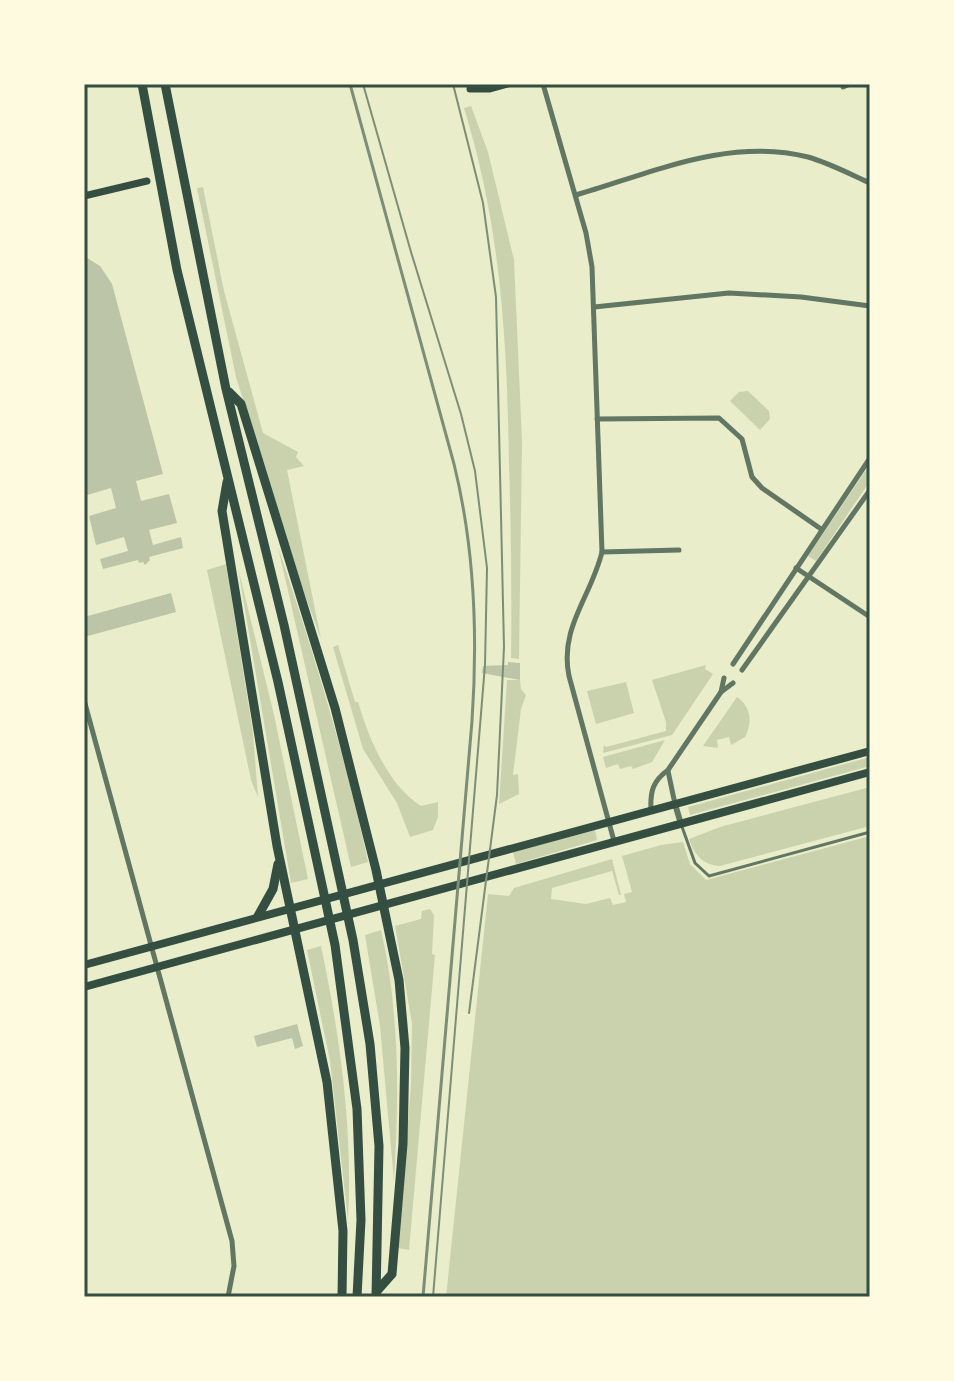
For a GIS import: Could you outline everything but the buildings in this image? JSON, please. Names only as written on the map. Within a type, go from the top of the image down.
[{"type":"highway","points":[[142,84],[177,270],[278,682],[335,945],[357,1109],[361,1220],[357,1297]]},
{"type":"highway","points":[[165,84],[226,389],[284,625],[353,940],[370,1044],[379,1146],[376,1294]]},
{"type":"highway","points":[[226,389],[241,404],[339,722],[379,883],[399,980],[404,1025],[404,1100],[392,1274],[376,1294]]},
{"type":"highway","points":[[228,478],[222,511],[279,852],[327,1082],[342,1218],[342,1297]]},
{"type":"highway","points":[[258,916],[275,884],[279,852]]},
{"type":"main road","points":[[477,84],[470,89],[490,89],[508,84]]},
{"type":"main road","points":[[84,196],[147,181]]},
{"type":"main road","points":[[84,965],[870,751]]},
{"type":"main road","points":[[84,987],[870,772]]},
{"type":"street","points":[[543,84],[586,233],[594,307],[602,552],[598,569],[570,629],[565,650],[569,676],[615,842]]},
{"type":"street","points":[[843,87],[850,84]]},
{"type":"street","points":[[576,195],[702,158],[754,150],[813,159],[870,183]]},
{"type":"street","points":[[594,307],[729,293],[819,298],[870,306]]},
{"type":"street","points":[[597,419],[719,418],[742,439],[752,477],[762,488],[821,529]]},
{"type":"street","points":[[733,664],[870,458]]},
{"type":"street","points":[[742,670],[870,490]]},
{"type":"street","points":[[602,552],[679,550]]},
{"type":"street","points":[[796,568],[870,617]]},
{"type":"street","points":[[742,650],[753,657]]},
{"type":"street","points":[[721,692],[724,678]]},
{"type":"street","points":[[651,810],[654,783],[668,770],[721,692],[733,683]]},
{"type":"street","points":[[84,700],[232,1241],[234,1266],[228,1297]]},
{"type":"street","points":[[668,770],[681,824]]},
{"type":"lane","points":[[681,824],[695,863],[709,876],[870,832]]},
{"type":"green space","points":[[471,106],[488,152],[514,260],[522,441],[519,659],[511,658],[504,328],[494,240],[464,108]]},
{"type":"green space","points":[[203,187],[224,291],[263,433],[298,452],[296,457],[304,466],[287,470],[321,639],[293,562],[236,377],[197,188]]},
{"type":"green space","points":[[748,391],[769,411],[770,419],[760,430],[730,401],[739,392]]},
{"type":"green space","points":[[870,464],[870,481],[816,561],[808,556]]},
{"type":"green space","points":[[278,547],[328,703],[359,822],[368,862],[351,867]]},
{"type":"green space","points":[[226,564],[253,733],[258,797],[251,780],[207,570]]},
{"type":"green space","points":[[238,568],[274,715],[308,879],[291,883]]},
{"type":"green space","points":[[338,645],[355,702],[358,702],[374,746],[389,774],[421,806],[438,802],[438,817],[433,830],[410,837],[397,803],[363,749],[333,647]]},
{"type":"green space","points":[[706,665],[705,669],[713,674],[672,735],[603,753],[604,745],[666,731],[652,680]]},
{"type":"green space","points":[[507,680],[520,680],[521,689],[526,695],[521,709],[513,775],[518,774],[519,794],[499,804]]},
{"type":"green space","points":[[626,682],[634,713],[596,724],[587,691]]},
{"type":"green space","points":[[737,697],[749,715],[745,737],[731,745],[729,737],[717,740],[718,748],[703,746]]},
{"type":"green space","points":[[665,740],[652,762],[633,769],[631,766],[620,769],[618,764],[606,768],[603,757]]},
{"type":"green space","points":[[870,757],[870,766],[690,815],[688,807]]},
{"type":"green space","points":[[870,787],[870,826],[720,866],[708,864],[700,858],[689,839],[720,827]]},
{"type":"green space","points":[[595,830],[597,840],[516,864],[513,852]]},
{"type":"green space","points":[[870,836],[870,1297],[446,1297],[488,894],[509,896],[514,888],[612,859],[621,895],[612,871],[552,888],[551,899],[586,904],[610,898],[613,905],[626,902],[624,894],[632,892],[622,856],[661,845],[683,842],[690,864],[706,880]]},
{"type":"green space","points":[[430,909],[434,915],[432,954],[435,955],[409,1250],[398,1248],[411,1085],[412,1023],[395,926],[421,919],[422,911]]},
{"type":"green space","points":[[381,930],[395,1024],[397,1118],[394,1181],[380,1026],[365,935]]},
{"type":"green space","points":[[321,946],[344,1083],[349,1151],[348,1220],[330,1061],[307,950]]},
{"type":"tram line","points":[[363,84],[461,414],[475,471],[487,568],[485,665],[433,1297]]},
{"type":"tram line","points":[[453,84],[483,203],[496,297],[504,647],[497,795],[469,1013]]},
{"type":"railway","points":[[350,84],[454,464],[467,528],[473,592],[475,656],[472,721],[423,1297]]}]
